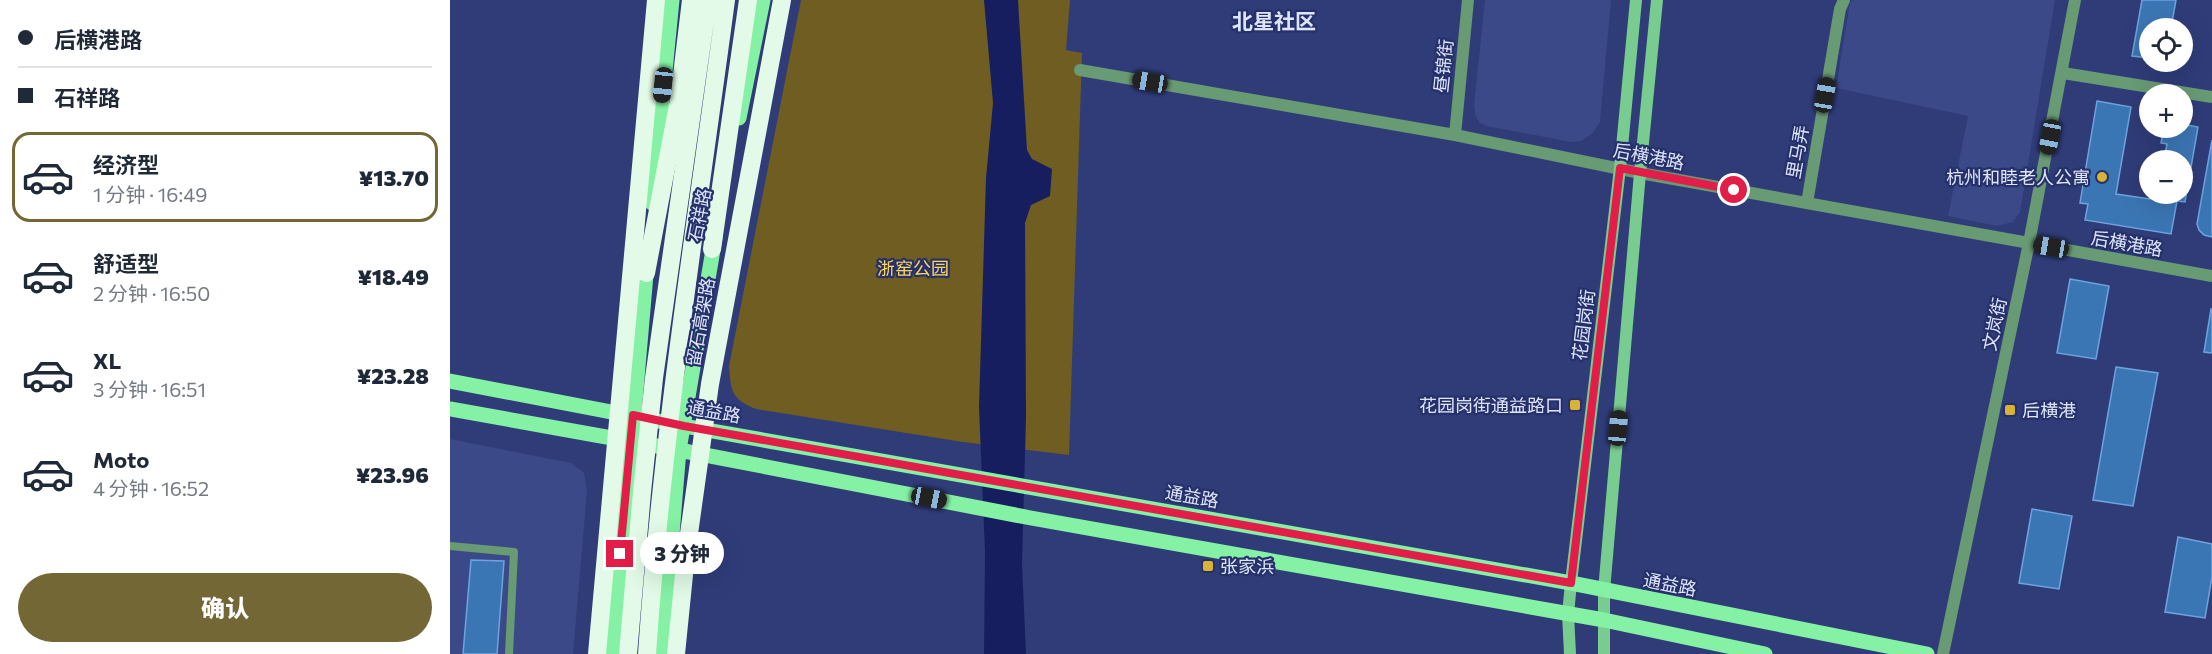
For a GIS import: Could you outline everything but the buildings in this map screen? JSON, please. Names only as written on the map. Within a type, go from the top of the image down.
[{"type":"highway","points":[[597,654],[656,0]]},
{"type":"highway","points":[[646,273],[679,100],[691,0]]},
{"type":"highway","name":"留石高架路","points":[[628,654],[654,378],[708,0]]},
{"type":"highway","name":"留石高架路","points":[[648,654],[654,558],[674,377],[726,0]]},
{"type":"highway","points":[[712,249],[748,0]]},
{"type":"highway","name":"留石高架路","points":[[676,654],[686,555],[710,384],[782,0]]},
{"type":"main road","points":[[613,654],[630,441],[672,0]]},
{"type":"main road","name":"石祥路","points":[[662,654],[680,450],[712,249],[763,0]]},
{"type":"main road","name":"通益路","points":[[450,381],[684,426],[1571,583],[1927,654]]},
{"type":"main road","points":[[450,409],[680,450],[1031,518],[1604,620],[1765,654]]},
{"type":"street","name":"昼锦街","points":[[1455,135],[1468,0]]},
{"type":"street","name":"花园岗街","points":[[1569,654],[1568,614],[1571,583],[1620,168],[1636,0]]},
{"type":"street","points":[[1604,654],[1604,591],[1640,173],[1658,0]]},
{"type":"street","name":"里马弄","points":[[1807,203],[1840,9],[1844,0]]},
{"type":"street","name":"文岚街","points":[[1943,654],[2029,243],[2075,0]]},
{"type":"street","name":"后横港路","points":[[1080,70],[1455,135],[1640,173],[2212,276]]},
{"type":"street","points":[[2063,73],[2212,97]]},
{"type":"lane","points":[[450,546],[514,552],[509,654]]},
{"type":"shaded area","points":[[984,0],[1018,0],[1027,150],[1032,159],[1052,169],[1050,196],[1031,205],[1025,223],[1026,417],[1022,564],[1026,654],[984,654],[985,552],[979,407],[986,178],[993,103]]},
{"type":"shaded area","points":[[1485,0],[1611,0],[1600,122],[1592,134],[1581,141],[1571,142],[1480,123],[1476,117],[1474,105]]},
{"type":"shaded area","points":[[1853,0],[2055,0],[2020,212],[2013,222],[1997,226],[1948,216],[1968,116],[1836,88],[1850,3]]},
{"type":"shaded area","points":[[450,439],[571,463],[584,473],[587,491],[573,654],[450,654]]},
{"type":"green space","name":"浙窑公园","points":[[801,0],[1070,0],[1066,50],[1082,53],[1069,455],[963,442],[756,409],[742,402],[734,393],[729,366]]},
{"type":"place","name":"杭州和睦老人公寓","points":[[2102,177]]},
{"type":"place","name":"花园岗街通益路口","points":[[1575,405]]},
{"type":"place","name":"后横港","points":[[2010,410]]},
{"type":"place","name":"张家浜","points":[[1208,566]]},
{"type":"district","name":"北星社区","points":[[1274,20]]},
{"type":"route","points":[[620,554],[633,415],[684,426],[1571,583],[1620,168],[1734,190]]}]
